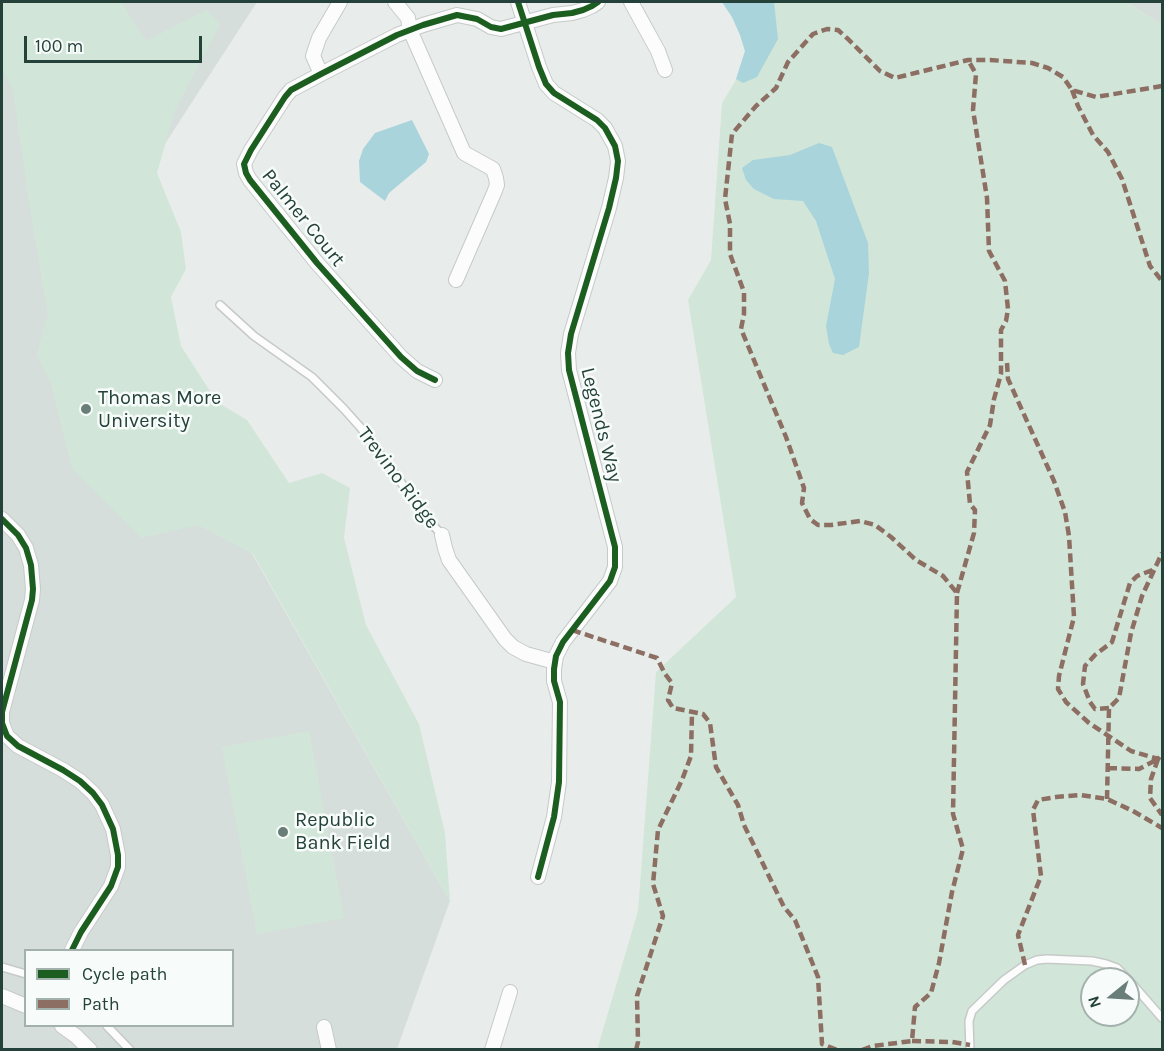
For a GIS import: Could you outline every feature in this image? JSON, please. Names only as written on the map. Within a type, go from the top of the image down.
[{"type":"street","points":[[321,74],[313,56],[319,38],[340,2]]},
{"type":"street","points":[[395,2],[408,18],[410,30],[464,153],[493,169],[496,178],[497,185],[494,193],[456,280]]},
{"type":"street","name":"Legends Way","points":[[518,2],[546,84],[554,93],[597,120],[615,146],[618,161],[609,208],[568,353],[569,370],[615,547],[615,567],[610,581],[563,642],[555,662]]},
{"type":"street","name":"Palmer Court","points":[[435,380],[417,371],[401,357],[316,263],[250,180],[244,164],[291,90],[397,35],[457,15],[477,19],[491,27],[501,29],[553,15],[583,10],[598,2]]},
{"type":"street","points":[[631,2],[658,51],[665,70]]},
{"type":"street","points":[[2,519],[18,535],[26,548],[31,565],[33,590],[2,712],[2,723],[8,736],[18,746],[63,770],[93,793],[113,829],[118,855],[118,867],[111,886],[81,932],[73,949]]},
{"type":"street","name":"Trevino Ridge","points":[[442,536],[449,560],[505,639],[513,647],[526,654],[555,662]]},
{"type":"street","points":[[538,877],[554,817],[559,782],[560,702],[554,681],[555,662]]},
{"type":"street","points":[[492,1050],[510,992]]},
{"type":"street","points":[[2,996],[24,1004]]},
{"type":"street","points":[[63,1027],[90,1050]]},
{"type":"street","points":[[324,1027],[328,1050]]},
{"type":"lane","name":"Trevino Ridge","points":[[220,305],[254,336],[312,377],[344,409],[361,428],[442,536]]},
{"type":"lane","points":[[970,1050],[969,1021],[972,1011],[1004,980],[1025,965],[1047,959],[1092,961],[1113,967]]},
{"type":"lane","points":[[2,967],[24,973]]},
{"type":"lane","points":[[1140,993],[1162,1018]]},
{"type":"lane","points":[[108,1027],[130,1050]]},
{"type":"shaded area","name":"Thomas More University","points":[[2,2],[257,2],[87,264],[450,901],[397,1049],[2,1050]]},
{"type":"shaded area","points":[[1126,2],[1162,2],[1162,25]]},
{"type":"green space","points":[[2,2],[121,2],[146,41],[207,10],[220,24],[175,110],[157,173],[181,232],[186,269],[171,297],[181,346],[217,402],[247,420],[289,483],[322,473],[350,488],[344,538],[366,625],[419,724],[445,833],[450,901],[253,554],[198,525],[141,538],[72,468],[51,383],[37,355],[48,314],[13,90],[2,69]]},
{"type":"green space","points":[[722,2],[1126,2],[1162,25],[1162,1049],[597,1050],[638,911],[656,672],[736,597],[688,300],[711,260],[722,103],[736,80],[745,51],[740,35]]},
{"type":"green space","name":"Republic Bank Field","points":[[309,731],[344,918],[257,934],[222,747]]},
{"type":"water","points":[[722,2],[774,2],[778,39],[757,77],[743,83],[736,79],[745,51],[732,17]]},
{"type":"water","points":[[412,120],[429,154],[426,162],[389,193],[385,201],[360,182],[359,161],[363,149],[375,133]]},
{"type":"water","points":[[819,143],[832,147],[868,243],[869,273],[859,347],[843,355],[833,353],[829,344],[826,326],[835,279],[816,221],[803,201],[774,199],[754,189],[746,180],[742,168],[753,160],[790,155]]},
{"type":"marked path","points":[[862,1050],[873,1046],[912,1041],[915,1007],[931,993],[939,963],[952,892],[963,849],[953,814],[957,593],[943,576],[916,560],[875,525],[860,521],[818,525],[810,519],[802,503],[804,488],[786,437],[741,329],[744,292],[730,254],[730,224],[725,199],[732,134],[756,106],[776,88],[788,62],[813,34],[827,29],[838,30],[880,71],[895,78],[968,60],[990,60],[1032,63],[1048,68],[1063,77],[1072,90],[1096,97],[1162,86]]},
{"type":"marked path","points":[[957,593],[974,533],[975,510],[970,504],[967,472],[990,425],[1001,374],[1001,330],[1006,321],[1008,309],[1005,281],[989,251],[987,198],[973,110],[976,74],[968,60]]},
{"type":"marked path","points":[[1072,90],[1093,135],[1108,152],[1122,179],[1150,266],[1162,281]]},
{"type":"marked path","points":[[1007,363],[1008,379],[1054,481],[1065,512],[1069,536],[1074,617],[1059,676],[1058,689],[1066,702],[1089,723],[1131,751],[1158,759],[1162,754]]},
{"type":"marked path","points":[[1107,799],[1109,708],[1119,698],[1131,633],[1142,596],[1162,553]]},
{"type":"marked path","points":[[1109,708],[1095,709],[1090,702],[1083,684],[1085,666],[1112,642],[1130,583],[1137,576],[1155,569]]},
{"type":"marked path","points":[[572,630],[657,658],[672,683],[668,700],[673,708],[703,714],[710,723],[716,767],[738,805],[744,825],[784,907],[795,920],[818,977],[822,1044],[837,1050]]},
{"type":"marked path","points":[[636,1050],[638,1042],[637,996],[663,916],[653,884],[658,830],[691,756],[692,712]]},
{"type":"marked path","points":[[1158,759],[1151,779],[1150,798],[1162,815]]},
{"type":"marked path","points":[[1108,768],[1139,769],[1158,759]]},
{"type":"marked path","points":[[1025,965],[1018,935],[1041,876],[1033,810],[1038,800],[1080,795],[1107,799],[1162,828]]},
{"type":"marked path","points":[[912,1041],[970,1045]]},
{"type":"cycle path","points":[[518,2],[546,84],[554,93],[597,120],[605,128],[615,146],[618,161],[609,208],[571,334],[568,353],[569,370],[615,547],[615,567],[610,581],[563,642],[556,656],[554,681],[560,702],[559,782],[554,817],[538,877]]},
{"type":"cycle path","points":[[435,380],[417,371],[401,357],[317,263],[250,180],[244,164],[291,90],[397,35],[457,15],[477,19],[491,27],[501,29],[553,15],[583,10],[598,2]]},
{"type":"cycle path","points":[[2,519],[18,535],[26,548],[31,565],[33,589],[2,712],[2,723],[7,736],[18,746],[63,770],[93,793],[102,805],[113,829],[118,855],[118,867],[111,886],[72,949]]},
{"type":"place","name":"Thomas More University","points":[[86,409]]},
{"type":"place","name":"Republic Bank Field","points":[[283,832]]}]
